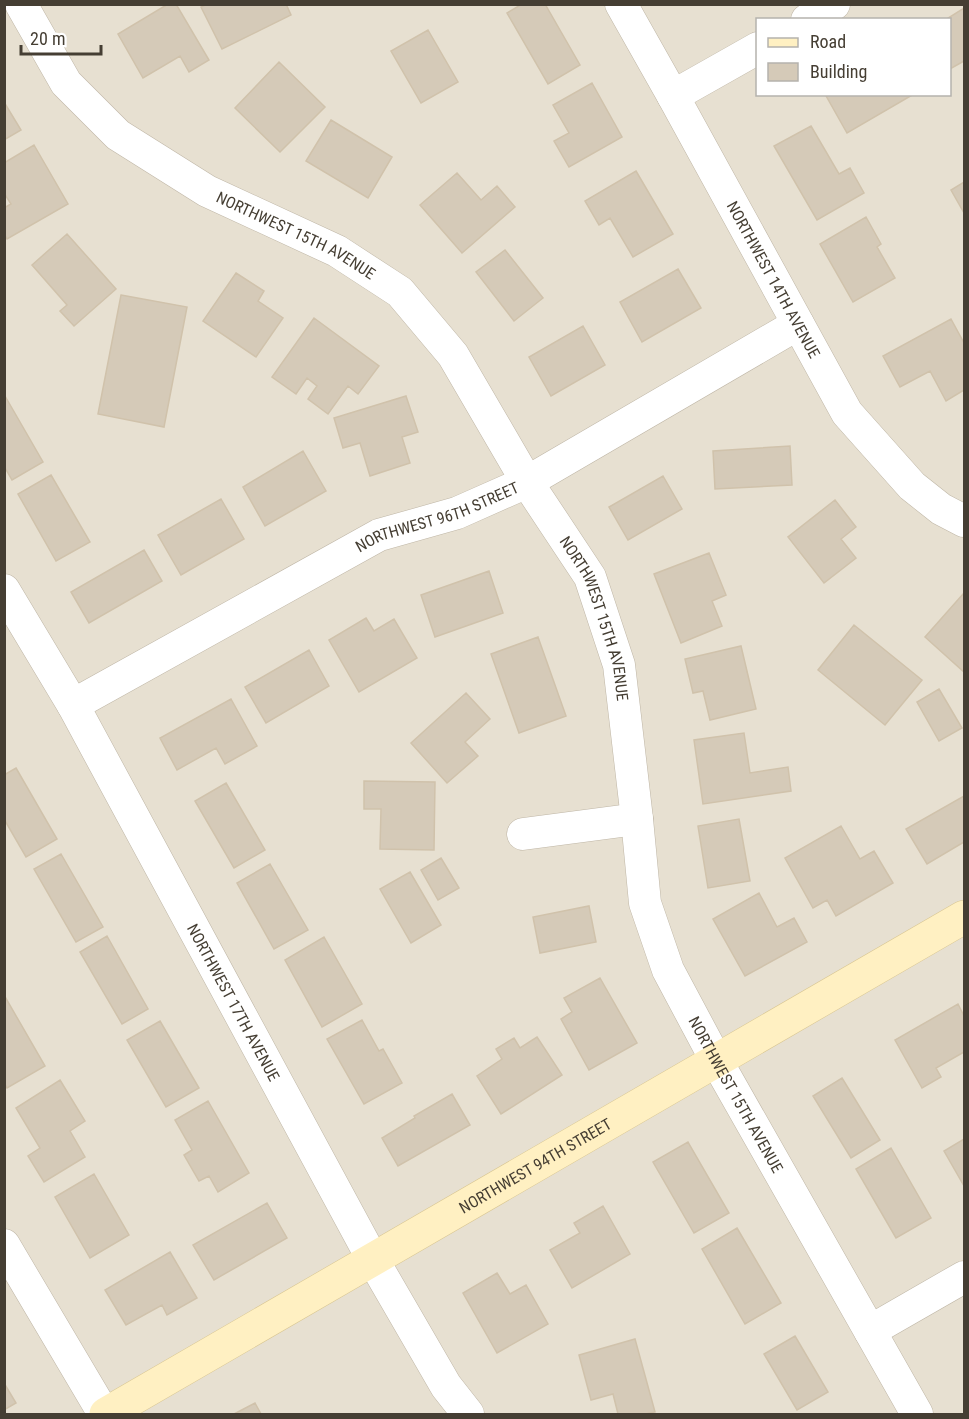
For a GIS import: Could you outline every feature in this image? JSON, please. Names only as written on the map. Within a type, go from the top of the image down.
[{"type":"street","name":"NORTHWEST 15TH AVENUE","points":[[21,4],[66,83],[118,135],[207,191],[338,251],[400,292],[453,355],[527,482],[590,577],[619,665],[645,903],[668,970],[917,1414]]},
{"type":"street","name":"NORTHWEST 14TH AVENUE","points":[[621,4],[847,413],[912,486],[941,509],[964,521]]},
{"type":"street","points":[[810,18],[834,4]]},
{"type":"street","points":[[673,96],[756,49]]},
{"type":"street","name":"NORTHWEST 96TH STREET","points":[[73,705],[379,535],[457,513],[527,482],[798,324]]},
{"type":"street","name":"NORTHWEST 17TH AVENUE","points":[[4,590],[73,705],[373,1260],[446,1386],[468,1414]]},
{"type":"street","points":[[523,834],[637,819]]},
{"type":"street","name":"NORTHWEST 94TH STREET","points":[[105,1414],[964,917]]},
{"type":"street","points":[[4,1245],[105,1414]]},
{"type":"street","points":[[870,1331],[964,1277]]},
{"type":"shaded area","points":[[5,5],[964,5],[964,1414],[5,1414]]},
{"type":"building","points":[[168,4],[176,4],[209,60],[189,72],[180,56],[143,78],[118,34]]},
{"type":"building","points":[[207,4],[286,4],[291,15],[222,49],[201,7]]},
{"type":"building","points":[[522,4],[545,4],[580,65],[548,84],[507,13]]},
{"type":"building","points":[[964,8],[964,61],[951,68],[951,18],[948,18]]},
{"type":"building","points":[[428,30],[458,82],[421,103],[391,51]]},
{"type":"building","points":[[279,62],[325,107],[280,152],[235,108]]},
{"type":"building","points":[[592,83],[622,137],[569,167],[554,141],[569,133],[553,105]]},
{"type":"building","points":[[826,96],[911,96],[847,133]]},
{"type":"building","points":[[4,102],[21,130],[4,140]]},
{"type":"building","points":[[331,120],[392,157],[368,198],[306,161]]},
{"type":"building","points":[[811,126],[839,174],[850,168],[864,193],[817,220],[774,146]]},
{"type":"building","points":[[34,145],[68,204],[7,239],[4,234],[4,208],[11,204],[4,193],[4,163]]},
{"type":"building","points":[[636,171],[673,234],[633,257],[610,218],[599,225],[585,201]]},
{"type":"building","points":[[457,173],[481,200],[497,186],[515,207],[462,253],[420,205]]},
{"type":"building","points":[[964,182],[964,213],[951,190]]},
{"type":"building","points":[[866,217],[881,244],[877,247],[895,278],[853,302],[820,244]]},
{"type":"building","points":[[67,234],[116,289],[74,326],[60,311],[67,305],[32,265]]},
{"type":"building","points":[[505,250],[543,298],[514,321],[476,272]]},
{"type":"building","points":[[678,269],[701,308],[642,342],[620,302]]},
{"type":"building","points":[[236,273],[264,291],[258,301],[283,318],[256,357],[203,321]]},
{"type":"building","points":[[121,295],[187,307],[164,427],[98,414]]},
{"type":"building","points":[[314,318],[379,366],[358,394],[348,386],[328,414],[308,399],[317,386],[307,378],[296,394],[272,377]]},
{"type":"building","points":[[951,319],[964,343],[964,390],[946,401],[930,371],[900,387],[883,356]]},
{"type":"building","points":[[583,326],[605,365],[551,396],[529,357]]},
{"type":"building","points":[[5,396],[43,462],[12,480],[4,466]]},
{"type":"building","points":[[406,396],[418,432],[402,437],[410,463],[370,476],[360,443],[343,448],[334,418]]},
{"type":"building","points":[[790,446],[792,485],[715,489],[713,451]]},
{"type":"building","points":[[303,451],[326,491],[265,526],[243,487]]},
{"type":"building","points":[[51,475],[90,542],[56,561],[18,494]]},
{"type":"building","points":[[663,476],[682,509],[628,540],[609,507]]},
{"type":"building","points":[[221,499],[244,539],[181,575],[158,535]]},
{"type":"building","points":[[835,500],[856,527],[841,539],[856,558],[824,583],[788,537]]},
{"type":"building","points":[[144,550],[162,581],[89,623],[71,592]]},
{"type":"building","points":[[709,553],[726,595],[712,601],[722,626],[681,643],[654,574]]},
{"type":"building","points":[[489,571],[503,613],[435,637],[421,595]]},
{"type":"building","points":[[963,594],[964,596],[964,672],[925,637]]},
{"type":"building","points":[[366,618],[374,631],[394,619],[417,658],[359,692],[329,640]]},
{"type":"building","points":[[854,625],[922,680],[885,725],[818,670]]},
{"type":"building","points":[[538,637],[566,716],[519,733],[491,654]]},
{"type":"building","points":[[741,646],[756,709],[710,720],[703,691],[693,693],[685,659]]},
{"type":"building","points":[[309,650],[329,686],[266,723],[245,687]]},
{"type":"building","points":[[939,689],[962,728],[939,741],[917,702]]},
{"type":"building","points":[[466,693],[490,719],[465,742],[478,756],[447,783],[411,743]]},
{"type":"building","points":[[231,699],[257,746],[225,764],[216,748],[177,770],[160,738]]},
{"type":"building","points":[[744,733],[750,773],[788,767],[791,791],[703,804],[694,740]]},
{"type":"building","points":[[16,768],[57,839],[26,857],[4,819],[4,775]]},
{"type":"building","points":[[364,781],[435,782],[434,850],[380,849],[381,809],[364,809]]},
{"type":"building","points":[[226,783],[265,850],[234,868],[195,801]]},
{"type":"building","points":[[964,796],[964,842],[927,864],[906,829]]},
{"type":"building","points":[[739,819],[750,881],[708,888],[698,826]]},
{"type":"building","points":[[841,826],[860,859],[874,851],[893,883],[836,916],[827,900],[813,908],[785,858]]},
{"type":"building","points":[[61,854],[103,927],[76,942],[34,869]]},
{"type":"building","points":[[441,858],[459,888],[438,900],[421,870]]},
{"type":"building","points":[[270,864],[308,930],[274,949],[237,883]]},
{"type":"building","points":[[410,872],[441,925],[411,943],[380,889]]},
{"type":"building","points":[[759,893],[777,927],[794,918],[807,942],[745,976],[713,919]]},
{"type":"building","points":[[589,906],[596,942],[540,953],[533,917]]},
{"type":"building","points":[[107,936],[148,1009],[122,1024],[80,952]]},
{"type":"building","points":[[324,937],[362,1004],[322,1027],[285,960]]},
{"type":"building","points":[[600,978],[637,1043],[589,1070],[561,1019],[572,1012],[564,998]]},
{"type":"building","points":[[4,995],[45,1066],[7,1088],[4,1083]]},
{"type":"building","points":[[958,1004],[964,1016],[964,1052],[936,1068],[941,1077],[922,1088],[895,1040]]},
{"type":"building","points":[[362,1020],[379,1051],[383,1049],[402,1083],[364,1104],[327,1039]]},
{"type":"building","points":[[160,1021],[199,1088],[166,1107],[127,1040]]},
{"type":"building","points":[[537,1037],[562,1075],[501,1114],[477,1076],[502,1059],[496,1049],[514,1038],[520,1048]]},
{"type":"building","points":[[842,1078],[880,1140],[851,1158],[813,1096]]},
{"type":"building","points":[[60,1080],[85,1121],[70,1131],[85,1157],[44,1182],[28,1156],[40,1148],[16,1108]]},
{"type":"building","points":[[452,1094],[470,1125],[398,1166],[382,1138]]},
{"type":"building","points":[[208,1101],[249,1173],[218,1192],[209,1176],[199,1181],[184,1155],[192,1150],[175,1120]]},
{"type":"building","points":[[964,1139],[964,1186],[944,1151]]},
{"type":"building","points":[[688,1142],[729,1213],[694,1233],[653,1162]]},
{"type":"building","points":[[891,1148],[931,1218],[896,1238],[856,1169]]},
{"type":"building","points":[[94,1174],[129,1235],[90,1258],[55,1197]]},
{"type":"building","points":[[267,1203],[287,1238],[214,1280],[193,1245]]},
{"type":"building","points":[[603,1206],[630,1254],[572,1288],[550,1250],[580,1233],[574,1223]]},
{"type":"building","points":[[737,1228],[781,1303],[745,1324],[702,1249]]},
{"type":"building","points":[[170,1252],[197,1298],[167,1315],[162,1305],[126,1325],[105,1290]]},
{"type":"building","points":[[497,1273],[510,1294],[526,1285],[548,1324],[497,1353],[463,1293]]},
{"type":"building","points":[[795,1336],[828,1392],[797,1410],[764,1354]]},
{"type":"building","points":[[635,1339],[655,1412],[618,1414],[613,1394],[591,1400],[579,1355]]},
{"type":"building","points":[[4,1383],[16,1403],[4,1410]]},
{"type":"building","points":[[255,1403],[261,1414],[234,1414]]}]
